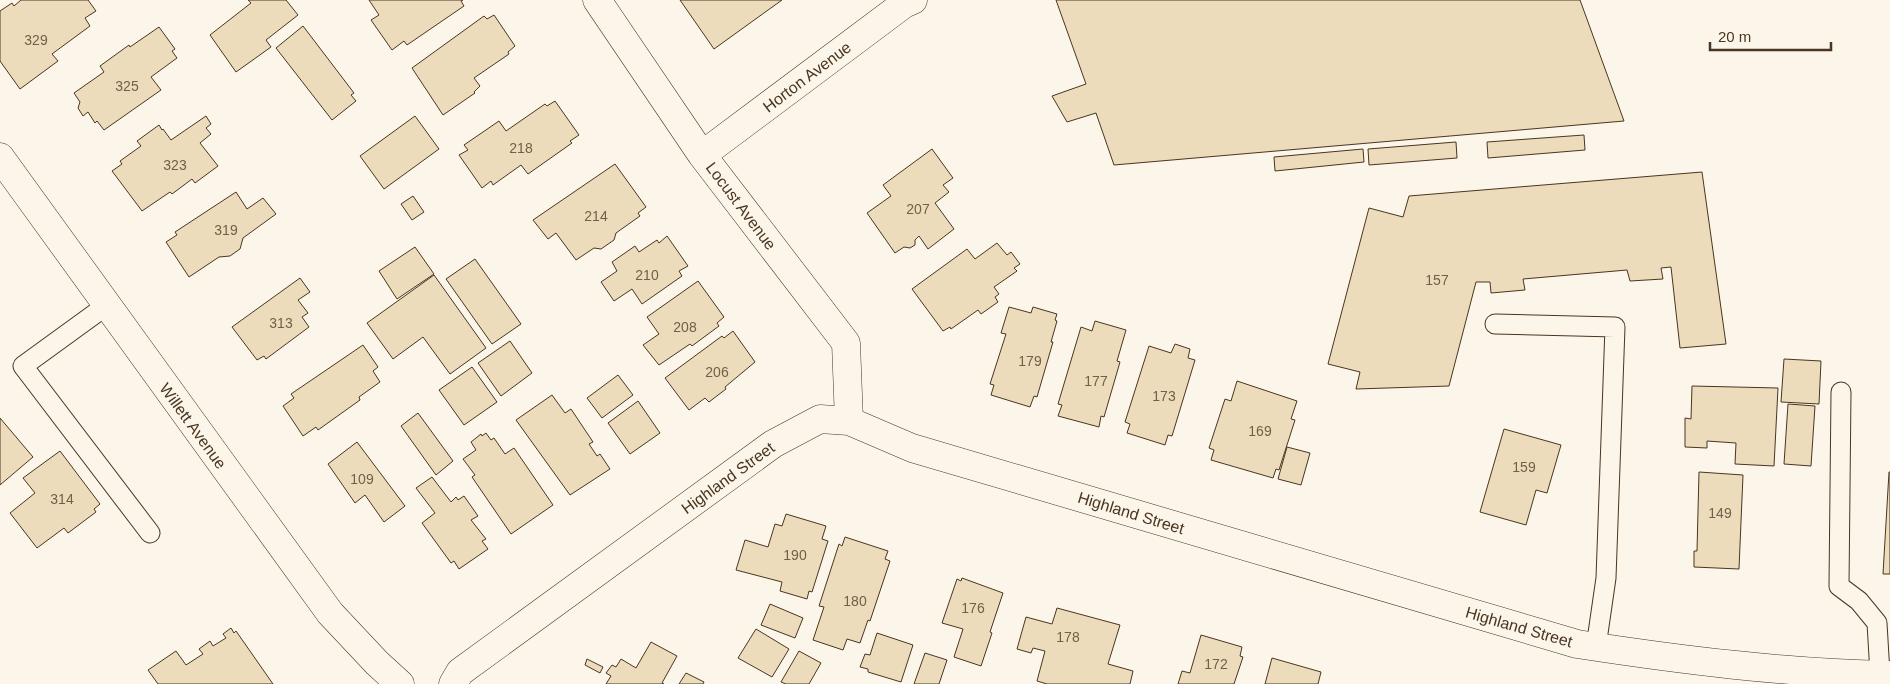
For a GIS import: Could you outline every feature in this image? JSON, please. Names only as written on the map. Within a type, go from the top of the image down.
[{"type":"street","name":"Locust Avenue","points":[[597,0],[702,155],[846,342],[849,422]]},
{"type":"street","name":"Horton Avenue","points":[[702,155],[904,4],[913,0]]},
{"type":"street","name":"Willett Avenue","points":[[0,157],[330,613],[377,663],[400,684]]},
{"type":"street","name":"Highland Street","points":[[453,684],[460,672],[773,444],[820,419],[849,422],[912,448],[1568,642],[1668,658],[1845,674],[1885,674]]},
{"type":"lane","points":[[107,305],[24,366],[150,533]]},
{"type":"lane","points":[[1495,324],[1615,327],[1606,578],[1596,647]]},
{"type":"lane","points":[[1841,392],[1839,586],[1859,601],[1877,623],[1885,674]]},
{"type":"building","points":[[21,0],[88,0],[96,11],[85,18],[90,26],[52,54],[58,61],[20,89],[0,61],[0,11],[12,3],[14,6]]},
{"type":"building","points":[[248,0],[286,0],[298,15],[266,40],[271,47],[236,72],[210,35],[251,3]]},
{"type":"building","points":[[369,0],[463,0],[461,1],[464,6],[407,45],[404,41],[392,50],[371,20],[379,15]]},
{"type":"building","points":[[680,0],[782,0],[714,49]]},
{"type":"building","points":[[1056,0],[1580,0],[1624,121],[1114,165],[1096,113],[1067,122],[1052,96],[1086,84]]},
{"type":"building","points":[[494,15],[515,46],[508,52],[509,54],[474,78],[480,86],[475,93],[443,115],[412,68],[484,16],[487,19]]},
{"type":"building","points":[[303,26],[354,93],[351,95],[356,101],[332,120],[276,48]]},
{"type":"building","points":[[159,27],[175,49],[172,51],[177,58],[151,77],[161,90],[104,130],[97,121],[95,123],[88,112],[83,116],[78,108],[80,102],[74,93],[104,72],[100,66],[129,45],[130,47]]},
{"type":"building","points":[[555,101],[579,135],[570,141],[572,143],[528,174],[521,165],[493,185],[491,181],[482,188],[459,155],[468,150],[464,145],[499,121],[506,131],[545,104],[547,106]]},
{"type":"building","points":[[206,116],[211,124],[206,128],[211,134],[200,143],[218,166],[195,183],[192,179],[172,194],[170,192],[142,211],[112,171],[122,164],[120,161],[141,146],[137,141],[159,125],[171,140]]},
{"type":"building","points":[[415,116],[439,149],[384,189],[360,156]]},
{"type":"building","points":[[1584,135],[1585,150],[1488,158],[1487,142]]},
{"type":"building","points":[[1456,142],[1457,158],[1369,165],[1368,149]]},
{"type":"building","points":[[932,149],[953,178],[943,185],[949,192],[935,203],[954,229],[928,249],[919,236],[915,240],[915,245],[910,248],[904,247],[895,253],[867,213],[891,196],[883,185]]},
{"type":"building","points":[[1363,149],[1364,162],[1275,171],[1274,157]]},
{"type":"building","points":[[615,164],[646,207],[638,213],[640,216],[616,233],[614,240],[601,249],[594,248],[576,260],[556,233],[548,239],[533,220]]},
{"type":"building","points":[[1702,172],[1726,344],[1680,348],[1671,267],[1661,268],[1663,279],[1630,281],[1627,270],[1523,279],[1525,290],[1491,293],[1490,282],[1476,282],[1449,386],[1356,389],[1360,372],[1328,364],[1369,208],[1403,217],[1409,196]]},
{"type":"building","points":[[236,192],[247,209],[263,198],[276,214],[243,238],[240,249],[230,256],[219,257],[189,277],[166,242],[177,235],[175,232]]},
{"type":"building","points":[[413,196],[424,212],[412,220],[401,204]]},
{"type":"building","points":[[667,236],[688,266],[679,271],[682,276],[642,304],[632,289],[614,301],[601,282],[617,271],[612,262],[635,246],[639,252],[657,240],[659,243]]},
{"type":"building","points":[[997,243],[1007,255],[1011,252],[1020,264],[1014,268],[1017,271],[994,287],[999,294],[995,297],[998,302],[981,314],[978,310],[951,329],[950,327],[943,331],[912,289],[967,249],[975,259]]},
{"type":"building","points":[[415,247],[434,274],[397,299],[379,271]]},
{"type":"building","points":[[475,259],[521,324],[492,344],[446,279]]},
{"type":"building","points":[[434,275],[486,348],[450,374],[423,337],[393,359],[367,323]]},
{"type":"building","points":[[300,278],[310,292],[298,300],[308,313],[302,317],[309,327],[266,359],[264,356],[257,360],[232,327]]},
{"type":"building","points":[[698,281],[724,317],[717,323],[719,326],[692,346],[690,344],[659,365],[643,345],[659,334],[647,317]]},
{"type":"building","points":[[1009,307],[1031,313],[1033,307],[1057,314],[1051,342],[1053,342],[1037,397],[1034,396],[1030,407],[991,395],[994,385],[990,384],[1006,334],[1001,333]]},
{"type":"building","points":[[1095,321],[1126,330],[1117,361],[1120,362],[1104,417],[1101,416],[1099,427],[1058,416],[1062,405],[1058,404],[1081,327],[1092,331]]},
{"type":"building","points":[[733,331],[755,362],[709,402],[705,398],[689,410],[665,378],[722,336],[724,338]]},
{"type":"building","points":[[510,341],[532,373],[501,396],[478,363]]},
{"type":"building","points":[[1175,344],[1190,349],[1188,358],[1195,360],[1172,436],[1168,435],[1165,445],[1127,433],[1130,424],[1125,422],[1149,346],[1171,353]]},
{"type":"building","points":[[363,345],[378,367],[373,371],[380,382],[359,397],[360,400],[318,430],[316,427],[303,436],[283,406],[294,398],[291,394]]},
{"type":"building","points":[[1784,359],[1821,361],[1819,404],[1781,402]]},
{"type":"building","points":[[472,367],[497,402],[464,425],[439,390]]},
{"type":"building","points":[[618,375],[633,395],[602,418],[587,398]]},
{"type":"building","points":[[1237,381],[1297,401],[1291,419],[1295,420],[1279,470],[1276,469],[1273,478],[1211,460],[1214,450],[1209,448],[1225,399],[1231,401]]},
{"type":"building","points":[[1692,386],[1778,388],[1774,466],[1735,464],[1736,443],[1707,441],[1707,448],[1685,447],[1685,418],[1691,419]]},
{"type":"building","points":[[552,395],[565,413],[571,409],[593,442],[589,444],[597,456],[600,454],[610,469],[570,495],[516,420]]},
{"type":"building","points":[[638,401],[660,433],[630,454],[608,423]]},
{"type":"building","points":[[1788,404],[1815,406],[1811,466],[1784,464]]},
{"type":"building","points":[[418,413],[453,461],[436,475],[401,426]]},
{"type":"building","points":[[0,418],[33,457],[0,485]]},
{"type":"building","points":[[1504,429],[1561,445],[1547,493],[1536,490],[1526,525],[1480,512]]},
{"type":"building","points":[[486,433],[491,440],[494,438],[505,454],[514,448],[553,505],[511,534],[472,477],[475,475],[463,459],[476,450],[471,442],[481,434],[482,436]]},
{"type":"building","points":[[357,442],[405,506],[384,522],[365,495],[355,503],[328,464]]},
{"type":"building","points":[[1287,447],[1310,453],[1301,485],[1278,479]]},
{"type":"building","points":[[60,451],[100,504],[94,509],[96,512],[68,533],[64,528],[37,548],[10,513],[35,493],[23,478]]},
{"type":"building","points":[[1699,472],[1743,475],[1739,569],[1694,567],[1694,551],[1697,551]]},
{"type":"building","points":[[1889,472],[1890,574],[1883,574]]},
{"type":"building","points":[[432,477],[451,502],[456,497],[458,500],[464,496],[478,516],[471,520],[486,539],[482,541],[488,549],[459,569],[454,561],[451,563],[422,523],[435,513],[416,488]]},
{"type":"building","points":[[786,514],[826,526],[822,539],[828,541],[812,592],[809,591],[807,599],[780,591],[782,582],[736,570],[745,540],[768,547],[775,524],[782,526]]},
{"type":"building","points":[[845,537],[888,551],[885,559],[890,561],[870,621],[868,620],[860,643],[847,639],[843,650],[813,640],[824,607],[819,606],[839,544],[842,546]]},
{"type":"building","points":[[962,578],[1003,593],[981,666],[954,657],[963,629],[942,623],[957,579],[961,581]]},
{"type":"building","points":[[770,604],[803,618],[795,638],[761,625]]},
{"type":"building","points":[[1057,608],[1120,625],[1108,664],[1133,671],[1130,684],[1047,684],[1037,681],[1045,651],[1033,648],[1031,653],[1017,649],[1026,617],[1052,624]]},
{"type":"building","points":[[231,628],[234,633],[236,631],[273,684],[158,684],[148,670],[176,651],[186,665],[203,654],[199,649],[210,641],[213,646],[226,638],[223,634]]},
{"type":"building","points":[[756,629],[789,649],[772,677],[738,658]]},
{"type":"building","points":[[877,633],[913,645],[901,682],[868,672],[868,669],[860,667],[865,654],[870,655]]},
{"type":"building","points":[[1201,635],[1242,647],[1240,656],[1243,657],[1234,684],[1178,684],[1182,671],[1190,673]]},
{"type":"building","points":[[651,642],[677,656],[662,683],[664,684],[606,684],[611,676],[606,673],[612,665],[616,667],[621,659],[636,668]]},
{"type":"building","points":[[799,651],[821,663],[809,684],[786,684],[781,682]]},
{"type":"building","points":[[925,653],[947,660],[939,684],[914,684]]},
{"type":"building","points":[[1272,658],[1321,672],[1318,684],[1265,684]]},
{"type":"building","points":[[587,659],[603,667],[600,673],[585,665]]},
{"type":"building","points":[[686,673],[704,682],[703,684],[679,684]]}]
